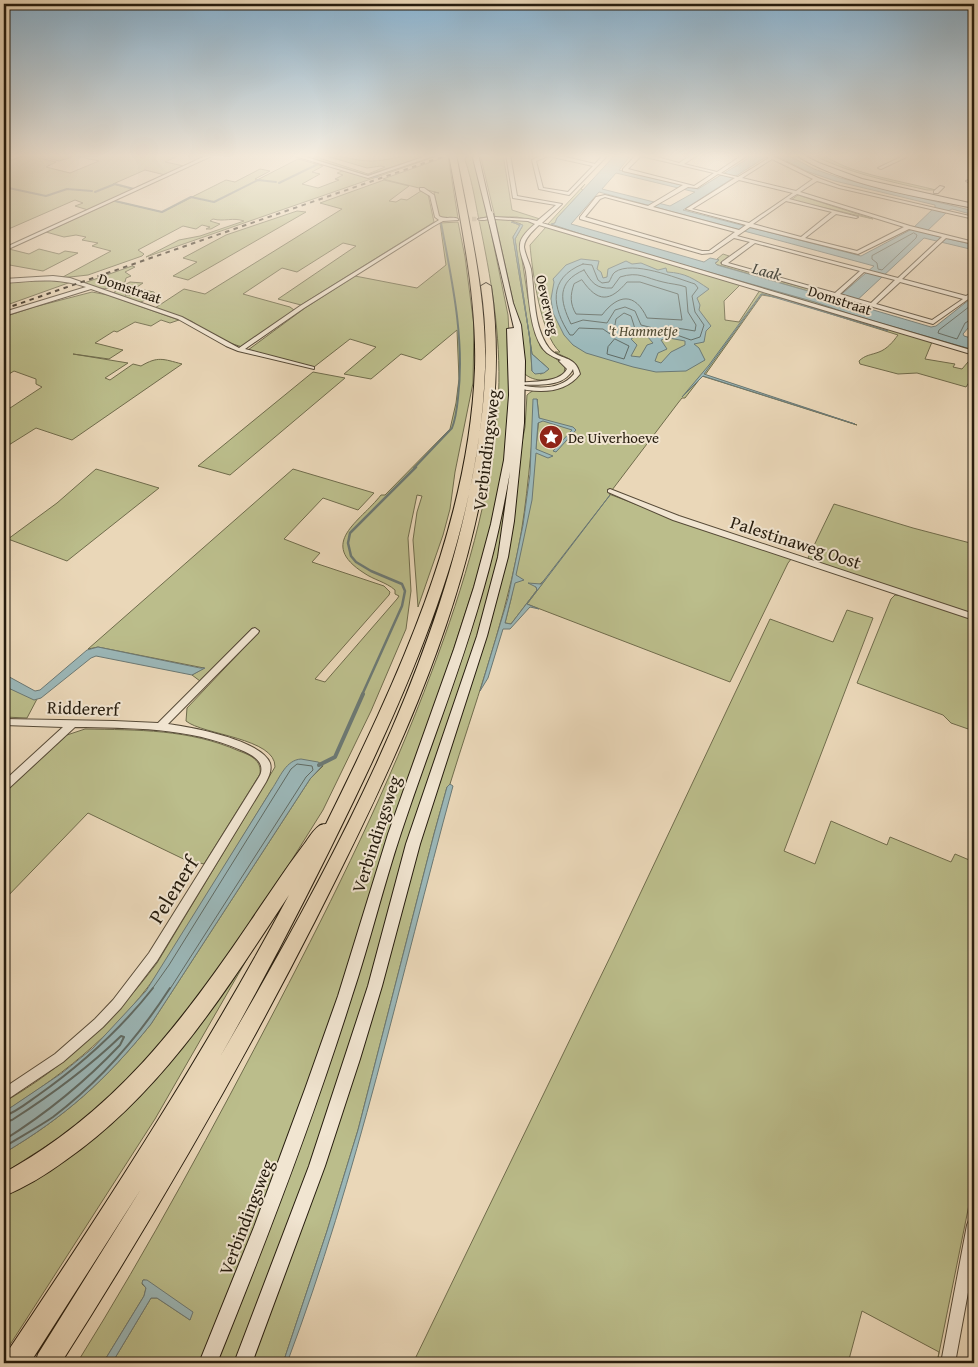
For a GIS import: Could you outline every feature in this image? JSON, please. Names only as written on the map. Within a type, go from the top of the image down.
[{"type":"highway","points":[[15,1363],[122,1197],[208,1058],[279,931],[342,809],[374,741],[415,645],[442,568],[466,477],[478,400],[480,331],[466,218]]},
{"type":"highway","points":[[48,1363],[245,1035],[294,946],[377,778],[412,698],[441,618],[468,530],[479,479],[490,401],[492,370],[488,297],[470,218]]},
{"type":"highway","points":[[4,1185],[41,1164],[85,1132],[116,1107],[160,1062],[210,997],[302,859],[342,809]]},
{"type":"main road","name":"Verbindingsweg","points":[[243,1363],[317,1166],[352,1059],[375,986],[425,802],[466,684],[491,604],[503,557],[518,447],[519,338],[491,218]]},
{"type":"main road","name":"Verbindingsweg","points":[[208,1363],[291,1152],[345,995],[403,809],[467,629],[484,569],[502,492],[519,385]]},
{"type":"street","points":[[4,250],[74,218]]},
{"type":"street","points":[[438,218],[442,220]]},
{"type":"street","name":"Domstraat","points":[[480,218],[518,218],[540,223],[974,353]]},
{"type":"street","name":"Oeverweg","points":[[519,385],[552,388],[571,381],[577,374],[572,362],[546,348],[540,334],[524,252],[526,242],[545,218]]},
{"type":"street","points":[[582,218],[704,253],[710,252],[761,218]]},
{"type":"street","points":[[702,218],[745,229],[802,238],[858,253],[910,227]]},
{"type":"street","points":[[713,218],[745,229]]},
{"type":"street","points":[[802,238],[828,218]]},
{"type":"street","points":[[859,218],[873,221],[879,218],[974,243]]},
{"type":"street","points":[[240,350],[303,307],[442,220],[456,219]]},
{"type":"street","points":[[733,236],[967,298]]},
{"type":"street","points":[[872,305],[945,236]]},
{"type":"street","points":[[753,242],[724,263],[933,322],[974,293]]},
{"type":"street","points":[[836,295],[865,272]]},
{"type":"street","name":"Domstraat","points":[[4,281],[59,278],[92,287],[180,318],[240,350],[312,368]]},
{"type":"street","points":[[4,314],[92,287]]},
{"type":"street","name":"Palestinaweg Oost","points":[[610,492],[676,518],[974,616]]},
{"type":"street","points":[[160,727],[255,631]]},
{"type":"street","name":"Riddererf","points":[[4,722],[160,727]]},
{"type":"street","points":[[4,787],[72,724]]},
{"type":"street","name":"Pelenerf","points":[[4,1095],[58,1058],[99,1023],[117,1004],[153,957],[266,774],[266,764],[261,757],[226,740],[196,732],[160,727]]},
{"type":"street","points":[[948,1363],[974,1225]]},
{"type":"green space","points":[[4,218],[34,218],[4,231]]},
{"type":"green space","points":[[77,218],[259,218],[146,257],[179,240],[200,236],[244,221],[213,219],[210,221],[220,224],[211,229],[206,229],[210,227],[202,225],[196,229],[183,226],[138,250],[144,254],[142,256],[88,275],[61,278],[111,251],[92,246],[98,243],[82,240],[86,237],[76,235],[64,237],[46,232]]},
{"type":"green space","points":[[277,218],[296,218],[188,280],[173,276],[197,262],[183,258],[226,235]]},
{"type":"green space","points":[[328,218],[433,218],[434,222],[301,305],[278,299],[356,246],[343,243],[297,272],[282,268],[243,294],[290,307],[294,310],[242,347],[221,340],[191,321],[155,308],[184,289],[205,294]]},
{"type":"green space","points":[[478,218],[481,218],[481,220],[488,219],[489,222],[508,315],[511,369],[507,446],[490,537],[341,996],[204,1363],[112,1363],[151,1298],[157,1298],[190,1320],[192,1312],[143,1280],[142,1284],[146,1288],[144,1296],[103,1363],[77,1363],[181,1185],[320,922],[398,756],[432,671],[455,607],[474,541],[489,473],[494,439],[499,383],[498,339],[493,295]]},
{"type":"green space","points":[[521,218],[540,219],[536,221]]},
{"type":"green space","points":[[554,218],[557,218],[555,223],[552,224],[620,247],[815,302],[852,315],[609,244],[547,225]]},
{"type":"green space","points":[[495,219],[525,220],[535,223],[520,247],[528,298],[540,346],[565,367],[564,373],[549,380],[538,380],[524,373],[519,328]],"holes":[[[512,221],[521,224],[522,227],[515,239],[528,327],[513,237],[520,226]],[[530,342],[532,354],[549,369],[541,374],[532,371]]]},
{"type":"green space","points":[[458,222],[465,257],[474,326],[473,383],[455,472],[450,509],[418,607],[413,540],[417,512],[422,496],[417,495],[408,538],[411,591],[406,629],[371,711],[323,810],[189,1013],[138,1072],[76,1127],[4,1173],[4,1153],[46,1126],[84,1096],[118,1063],[151,1024],[310,779],[323,766],[321,763],[272,789],[165,963],[131,1008],[72,1064],[4,1112],[4,1102],[48,1074],[68,1058],[106,1023],[141,984],[157,963],[275,767],[272,757],[252,743],[195,726],[186,721],[187,708],[260,631],[252,628],[200,681],[192,675],[204,668],[98,647],[88,649],[293,469],[374,493],[358,510],[323,498],[284,539],[320,553],[312,562],[384,586],[390,592],[315,679],[325,682],[397,599],[399,596],[395,594],[395,590],[364,573],[350,562],[344,552],[343,542],[354,524],[381,495],[385,495],[450,429],[459,379],[457,330],[421,360],[401,354],[371,379],[344,374],[376,347],[350,339],[314,367],[248,350],[305,308],[355,276],[417,288],[446,265],[440,223]]},
{"type":"green space","name":"'t Hammetje","points":[[546,227],[559,229],[741,284],[724,301],[725,320],[739,322],[760,290],[932,342],[925,359],[955,364],[953,367],[962,369],[974,355],[974,375],[966,387],[917,373],[898,374],[860,364],[859,361],[861,359],[885,349],[898,335],[780,298],[762,295],[705,375],[857,425],[702,376],[685,398],[682,398],[678,403],[609,494],[664,515],[792,558],[730,682],[527,604],[545,580],[536,587],[537,590],[511,624],[505,623],[533,475],[539,418],[537,399],[524,512],[518,550],[504,609],[450,784],[447,787],[358,1130],[283,1363],[249,1363],[264,1323],[484,638],[525,427],[527,395],[539,389],[568,385],[579,375],[579,370],[574,363],[555,352],[560,352],[553,344],[539,302],[530,245]]},
{"type":"green space","points":[[9,249],[29,254],[39,249],[59,254],[65,251],[78,253],[43,271],[4,264],[4,252]]},
{"type":"green space","points":[[723,254],[729,256],[720,263],[839,297],[836,299],[715,264],[719,260],[717,259]]},
{"type":"green space","points":[[132,266],[135,267],[125,272],[131,276],[126,278],[125,282],[113,287],[100,288],[84,283]]},
{"type":"green space","points":[[50,279],[71,282],[4,306],[4,283]]},
{"type":"green space","points":[[130,282],[143,283],[125,295],[137,295],[144,290],[154,292],[155,295],[139,303],[114,294],[116,289]]},
{"type":"green space","points":[[92,292],[108,295],[179,320],[170,323],[161,320],[151,326],[135,322],[117,332],[114,331],[95,343],[123,350],[109,359],[73,354],[128,363],[105,378],[110,380],[133,364],[141,366],[161,359],[182,364],[72,440],[36,428],[4,448],[4,412],[42,387],[36,384],[36,379],[14,371],[4,377],[4,317]]},
{"type":"green space","points":[[857,316],[974,350],[974,352],[929,338]]},
{"type":"green space","points":[[313,372],[345,378],[230,475],[198,466]]},
{"type":"green space","points":[[519,414],[495,580],[369,993],[261,1307],[239,1363],[214,1363],[253,1265],[393,849],[453,681]]},
{"type":"green space","points":[[96,469],[159,488],[67,561],[8,539],[57,503]]},
{"type":"green space","points":[[834,504],[974,544],[974,615],[807,560]]},
{"type":"green space","points":[[895,595],[904,596],[974,619],[974,731],[951,723],[943,715],[857,683],[891,599]]},
{"type":"green space","points":[[847,610],[873,618],[784,851],[815,864],[831,821],[887,845],[890,837],[951,862],[955,854],[974,862],[974,1180],[937,1363],[939,1352],[862,1311],[848,1363],[413,1363],[614,949],[770,619],[833,642]]},
{"type":"green space","points":[[4,686],[37,699],[27,718],[4,717]]},
{"type":"green space","points":[[85,729],[163,732],[201,738],[251,756],[259,765],[260,774],[204,864],[200,863],[198,866],[88,813],[4,900],[4,793],[67,735]]},
{"type":"green space","points":[[270,919],[155,1119],[4,1354],[4,1190],[68,1151]]},
{"type":"water","points":[[557,218],[576,218],[571,224],[704,262],[710,258],[719,260],[715,263],[717,265],[836,299],[874,266],[695,218],[713,218],[861,256],[912,229],[924,218],[941,218],[925,233],[974,245],[974,250],[924,238],[853,304],[931,327],[936,326],[974,296],[974,321],[963,334],[974,339],[974,350],[815,302],[620,247],[551,224],[555,223]]},
{"type":"water","points":[[511,222],[523,225],[515,239],[528,327],[513,237],[520,225]]},
{"type":"water","points":[[581,259],[599,261],[597,269],[601,272],[603,278],[607,277],[608,269],[626,261],[632,264],[641,263],[658,270],[666,268],[667,272],[690,277],[699,282],[709,289],[697,298],[700,305],[699,310],[711,326],[706,331],[704,342],[694,344],[699,348],[705,360],[686,371],[656,372],[586,353],[573,345],[564,335],[553,313],[551,299],[553,279],[566,265]],"holes":[[[647,336],[653,343],[647,345],[640,357],[631,356],[637,345],[631,339]],[[669,338],[685,341],[685,345],[671,352],[661,363],[655,361],[658,353],[667,349],[661,340]]]},
{"type":"water","points":[[761,294],[704,374],[855,424],[703,376],[682,397],[709,365]]},
{"type":"water","points":[[766,295],[784,299],[888,331]]},
{"type":"water","points":[[530,342],[532,354],[549,369],[544,373],[535,374],[532,371]]},
{"type":"water","points":[[533,399],[537,399],[539,418],[573,427],[576,430],[556,452],[553,451],[572,430],[543,421],[538,423],[536,449],[553,456],[548,458],[536,453],[532,500],[516,575],[524,580],[515,583],[505,623],[511,624],[537,590],[536,587],[528,583],[541,584],[610,495],[527,604],[539,609],[530,607],[510,629],[503,629],[488,678],[480,691],[508,598],[523,525],[530,474]]},
{"type":"water","points":[[98,647],[205,668],[192,675],[96,656],[41,698],[34,700],[4,686],[4,674],[35,691],[40,690],[87,650]]},
{"type":"water","points":[[301,759],[318,762],[323,765],[310,779],[151,1024],[118,1063],[84,1096],[46,1126],[4,1153],[4,1112],[62,1073],[93,1048],[146,991],[281,774],[291,762]]},
{"type":"water","points":[[450,784],[453,786],[357,1149],[312,1292],[287,1363],[283,1363],[358,1130],[434,834],[447,787]]},
{"type":"water","points":[[143,1280],[147,1280],[193,1312],[190,1320],[157,1298],[151,1298],[112,1363],[103,1363],[144,1296],[146,1288],[142,1283]]},
{"type":"waterway","points":[[414,468],[452,428],[458,402],[460,376],[459,332],[441,223]]},
{"type":"waterway","points":[[362,695],[402,606],[405,591],[402,584],[371,571],[356,562],[351,556],[348,543],[350,533],[416,467]]},
{"type":"waterway","points":[[319,765],[335,757],[363,694]]},
{"type":"tunnel","points":[[458,219],[480,219]]},
{"type":"railway","points":[[4,309],[266,218]]},
{"type":"place","name":"De Uiverhoeve","points":[[551,437]]},
{"type":"water label","name":"Laak","points":[[767,271]]}]
